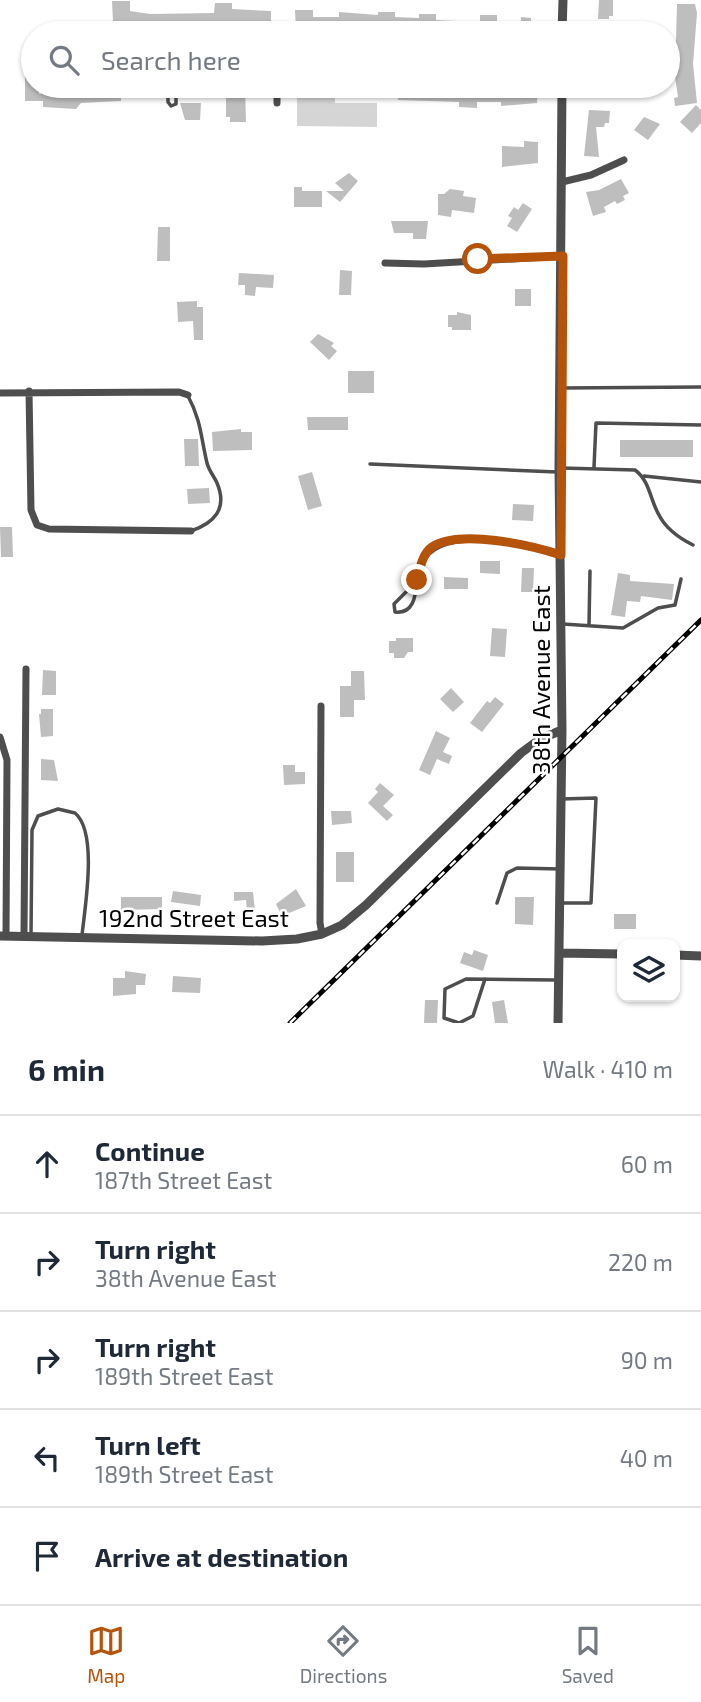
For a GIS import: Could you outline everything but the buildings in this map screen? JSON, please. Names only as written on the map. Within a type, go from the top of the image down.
[{"type":"street","points":[[562,21],[563,0]]},
{"type":"street","points":[[278,98],[278,103]]},
{"type":"street","name":"38th Avenue East","points":[[558,1023],[562,730],[559,470],[563,256],[562,98]]},
{"type":"street","points":[[562,182],[592,175],[624,160]]},
{"type":"street","points":[[385,263],[415,264],[563,256]]},
{"type":"street","points":[[29,391],[31,510],[38,526],[48,529],[191,531]]},
{"type":"street","points":[[0,393],[179,392],[188,395]]},
{"type":"street","points":[[421,563],[431,547],[445,541],[516,542],[561,555]]},
{"type":"street","points":[[26,669],[27,936]]},
{"type":"street","points":[[321,706],[322,934]]},
{"type":"street","name":"192nd Street East","points":[[3,936],[262,941],[322,934],[342,925],[366,905],[521,752],[540,738],[562,730]]},
{"type":"street","points":[[0,737],[7,761],[3,936]]},
{"type":"street","points":[[559,953],[617,954]]},
{"type":"street","points":[[680,955],[701,956]]},
{"type":"lane","points":[[168,98],[171,106],[176,103],[176,98]]},
{"type":"lane","points":[[561,388],[701,387]]},
{"type":"lane","points":[[188,395],[204,434],[208,466],[218,484],[221,506],[213,522],[191,531]]},
{"type":"lane","points":[[594,467],[596,423],[701,425]]},
{"type":"lane","points":[[370,464],[559,470],[594,467],[635,470],[643,476],[701,482]]},
{"type":"lane","points":[[643,476],[659,516],[677,536],[693,545]]},
{"type":"lane","points":[[416,582],[394,604],[395,612],[406,611],[412,605],[421,563]]},
{"type":"lane","points":[[589,625],[590,571]]},
{"type":"lane","points":[[561,624],[623,628],[658,608],[675,605],[681,579]]},
{"type":"lane","points":[[559,903],[592,903],[596,798],[561,799]]},
{"type":"lane","points":[[27,936],[32,830],[38,816],[58,809],[75,813],[87,831],[82,937]]},
{"type":"lane","points":[[497,903],[507,873],[517,868],[560,869]]},
{"type":"lane","points":[[485,979],[473,1016],[459,1023],[444,1018],[445,989],[466,979],[485,979],[558,980]]},
{"type":"shaded area","points":[[297,98],[335,98],[335,103],[377,103],[377,127],[297,126]]},
{"type":"railway","points":[[290,1023],[701,620]]},
{"type":"route","points":[[417,580],[424,556],[431,547],[445,541],[516,542],[561,555],[559,468],[563,256],[478,259]]}]
